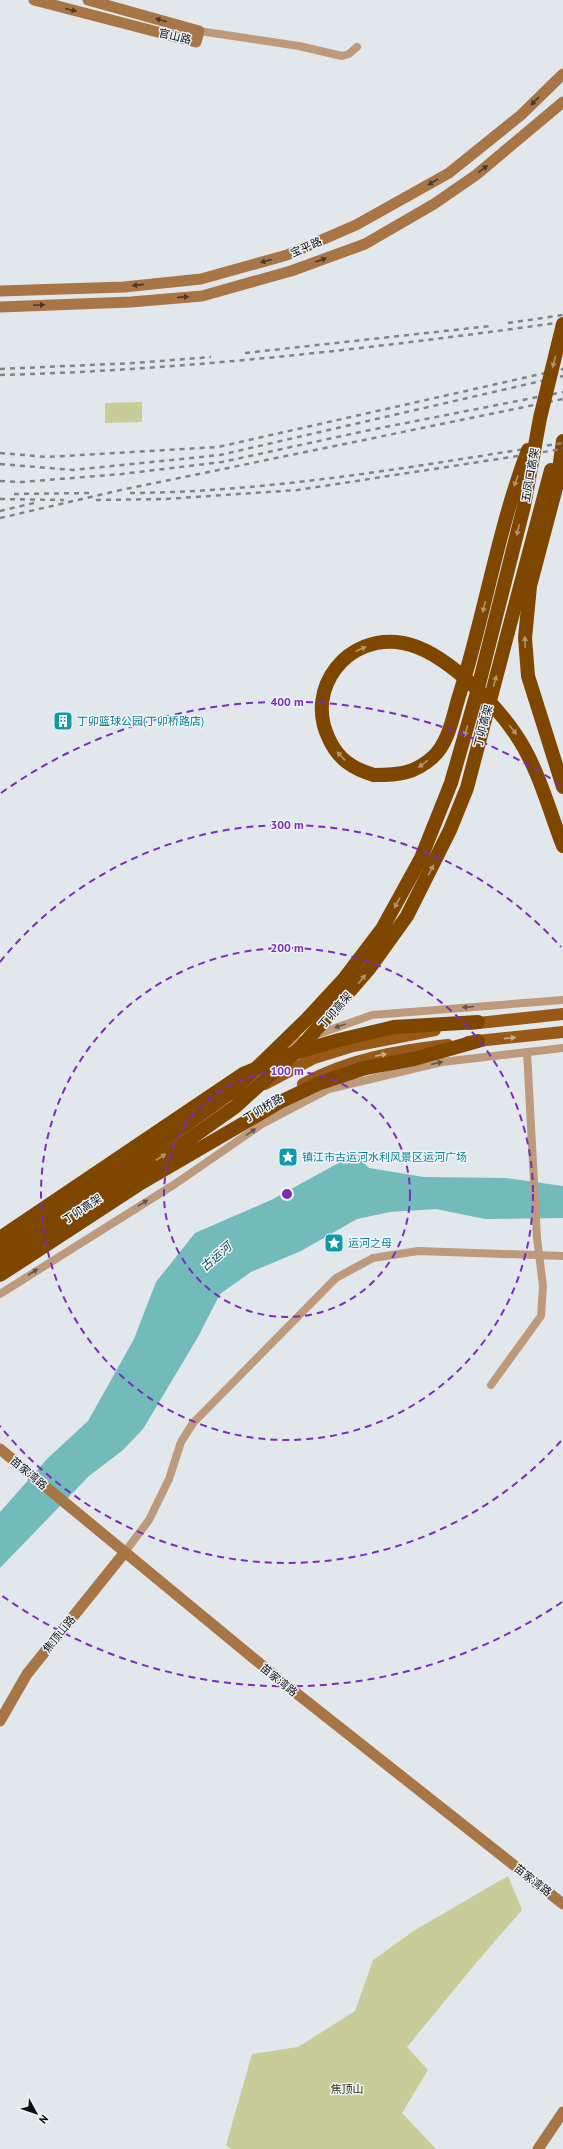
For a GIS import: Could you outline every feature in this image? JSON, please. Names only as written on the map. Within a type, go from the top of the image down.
[{"type":"highway","name":"五凤口高架","points":[[494,626],[524,506],[540,418],[563,324]]},
{"type":"highway","points":[[540,418],[513,490],[472,655],[447,735],[434,756],[416,769],[398,775],[374,775],[357,770],[343,760],[333,747],[324,729],[320,709],[322,692],[331,674],[344,659],[363,648],[382,642],[403,643],[422,649],[455,669],[491,703],[516,735],[532,765],[563,846]]},
{"type":"highway","name":"五凤口高架","points":[[508,632],[544,493],[563,431]]},
{"type":"highway","points":[[563,441],[557,484],[530,586],[525,638],[528,676],[563,787]]},
{"type":"highway","name":"丁卯高架","points":[[0,1250],[181,1128],[234,1090],[287,1041],[344,979],[382,930],[421,858],[437,823],[451,783],[494,626]]},
{"type":"highway","name":"丁卯高架","points":[[0,1263],[235,1107],[301,1047],[370,969],[407,916],[450,830],[467,788],[508,632]]},
{"type":"highway","points":[[0,1238],[243,1074],[294,1053],[339,1040],[394,1027],[478,1022]]},
{"type":"highway","points":[[0,1275],[141,1183],[236,1130],[280,1102],[320,1083],[365,1068],[414,1059],[478,1041]]},
{"type":"main road","name":"丁卯桥路","points":[[0,1242],[260,1087],[314,1058],[353,1046],[478,1022],[563,1014]]},
{"type":"main road","name":"丁卯桥路","points":[[0,1280],[47,1251],[262,1107],[328,1070],[367,1058],[388,1054],[478,1041],[563,1032]]},
{"type":"street","name":"官山路","points":[[34,0],[196,42],[199,31],[88,0]]},
{"type":"street","points":[[199,31],[299,46],[342,56],[349,54],[357,47]]},
{"type":"street","name":"宝平路","points":[[0,291],[124,287],[201,279],[287,255],[356,225],[449,173],[521,115],[563,74]]},
{"type":"street","name":"宝平路","points":[[0,307],[131,302],[202,296],[298,268],[365,244],[434,204],[476,175],[563,102]]},
{"type":"street","points":[[0,1233],[202,1093],[276,1050],[372,1015],[563,1000]]},
{"type":"street","points":[[0,1294],[175,1184],[262,1124],[329,1090],[442,1062],[563,1048]]},
{"type":"street","points":[[490,1385],[542,1316],[543,1286],[536,1210],[527,1052]]},
{"type":"street","points":[[125,1552],[149,1520],[169,1479],[181,1442],[193,1423],[336,1278],[372,1258],[418,1251],[540,1254],[563,1256]]},
{"type":"street","name":"苗家湾路","points":[[0,1449],[281,1681],[563,1904]]},
{"type":"street","name":"焦顶山路","points":[[0,1721],[27,1674],[125,1552]]},
{"type":"street","points":[[538,2149],[563,2112]]},
{"type":"green space","points":[[142,402],[142,422],[105,423],[105,403]]},
{"type":"green space","name":"焦顶山","points":[[508,1876],[522,1910],[407,2047],[428,2070],[402,2113],[436,2149],[231,2149],[226,2145],[252,2054],[298,2047],[355,2011],[373,1960],[415,1930]]},
{"type":"water","name":"古运河","points":[[355,1154],[369,1168],[424,1177],[506,1178],[563,1186],[563,1218],[485,1219],[436,1209],[390,1212],[357,1219],[301,1251],[251,1272],[220,1294],[198,1337],[143,1429],[123,1450],[89,1476],[0,1568],[0,1512],[48,1458],[88,1421],[134,1339],[156,1282],[195,1233],[271,1200]]},
{"type":"railway","points":[[508,323],[563,315]]},
{"type":"railway","points":[[0,375],[212,363],[423,341],[563,322]]},
{"type":"railway","points":[[245,353],[490,326]]},
{"type":"railway","points":[[0,369],[135,363],[211,357]]},
{"type":"railway","points":[[0,453],[47,457],[218,447],[563,369]]},
{"type":"railway","points":[[0,464],[73,470],[220,455],[563,376]]},
{"type":"railway","points":[[0,481],[22,482],[122,474],[222,462],[365,431],[563,392]]},
{"type":"railway","points":[[0,518],[121,490],[563,399]]},
{"type":"railway","points":[[130,493],[239,488],[293,483],[563,443]]},
{"type":"railway","points":[[96,500],[165,499],[298,490],[563,449]]},
{"type":"railway","points":[[14,494],[92,493]]},
{"type":"railway","points":[[0,499],[64,500]]},
{"type":"railway","points":[[0,511],[34,503]]},
{"type":"place","name":"丁卯篮球公园(丁卯桥路店)","points":[[63,721]]},
{"type":"place","name":"镇江市古运河水利风景区运河广场","points":[[288,1157]]},
{"type":"place","name":"运河之母","points":[[334,1243]]}]
